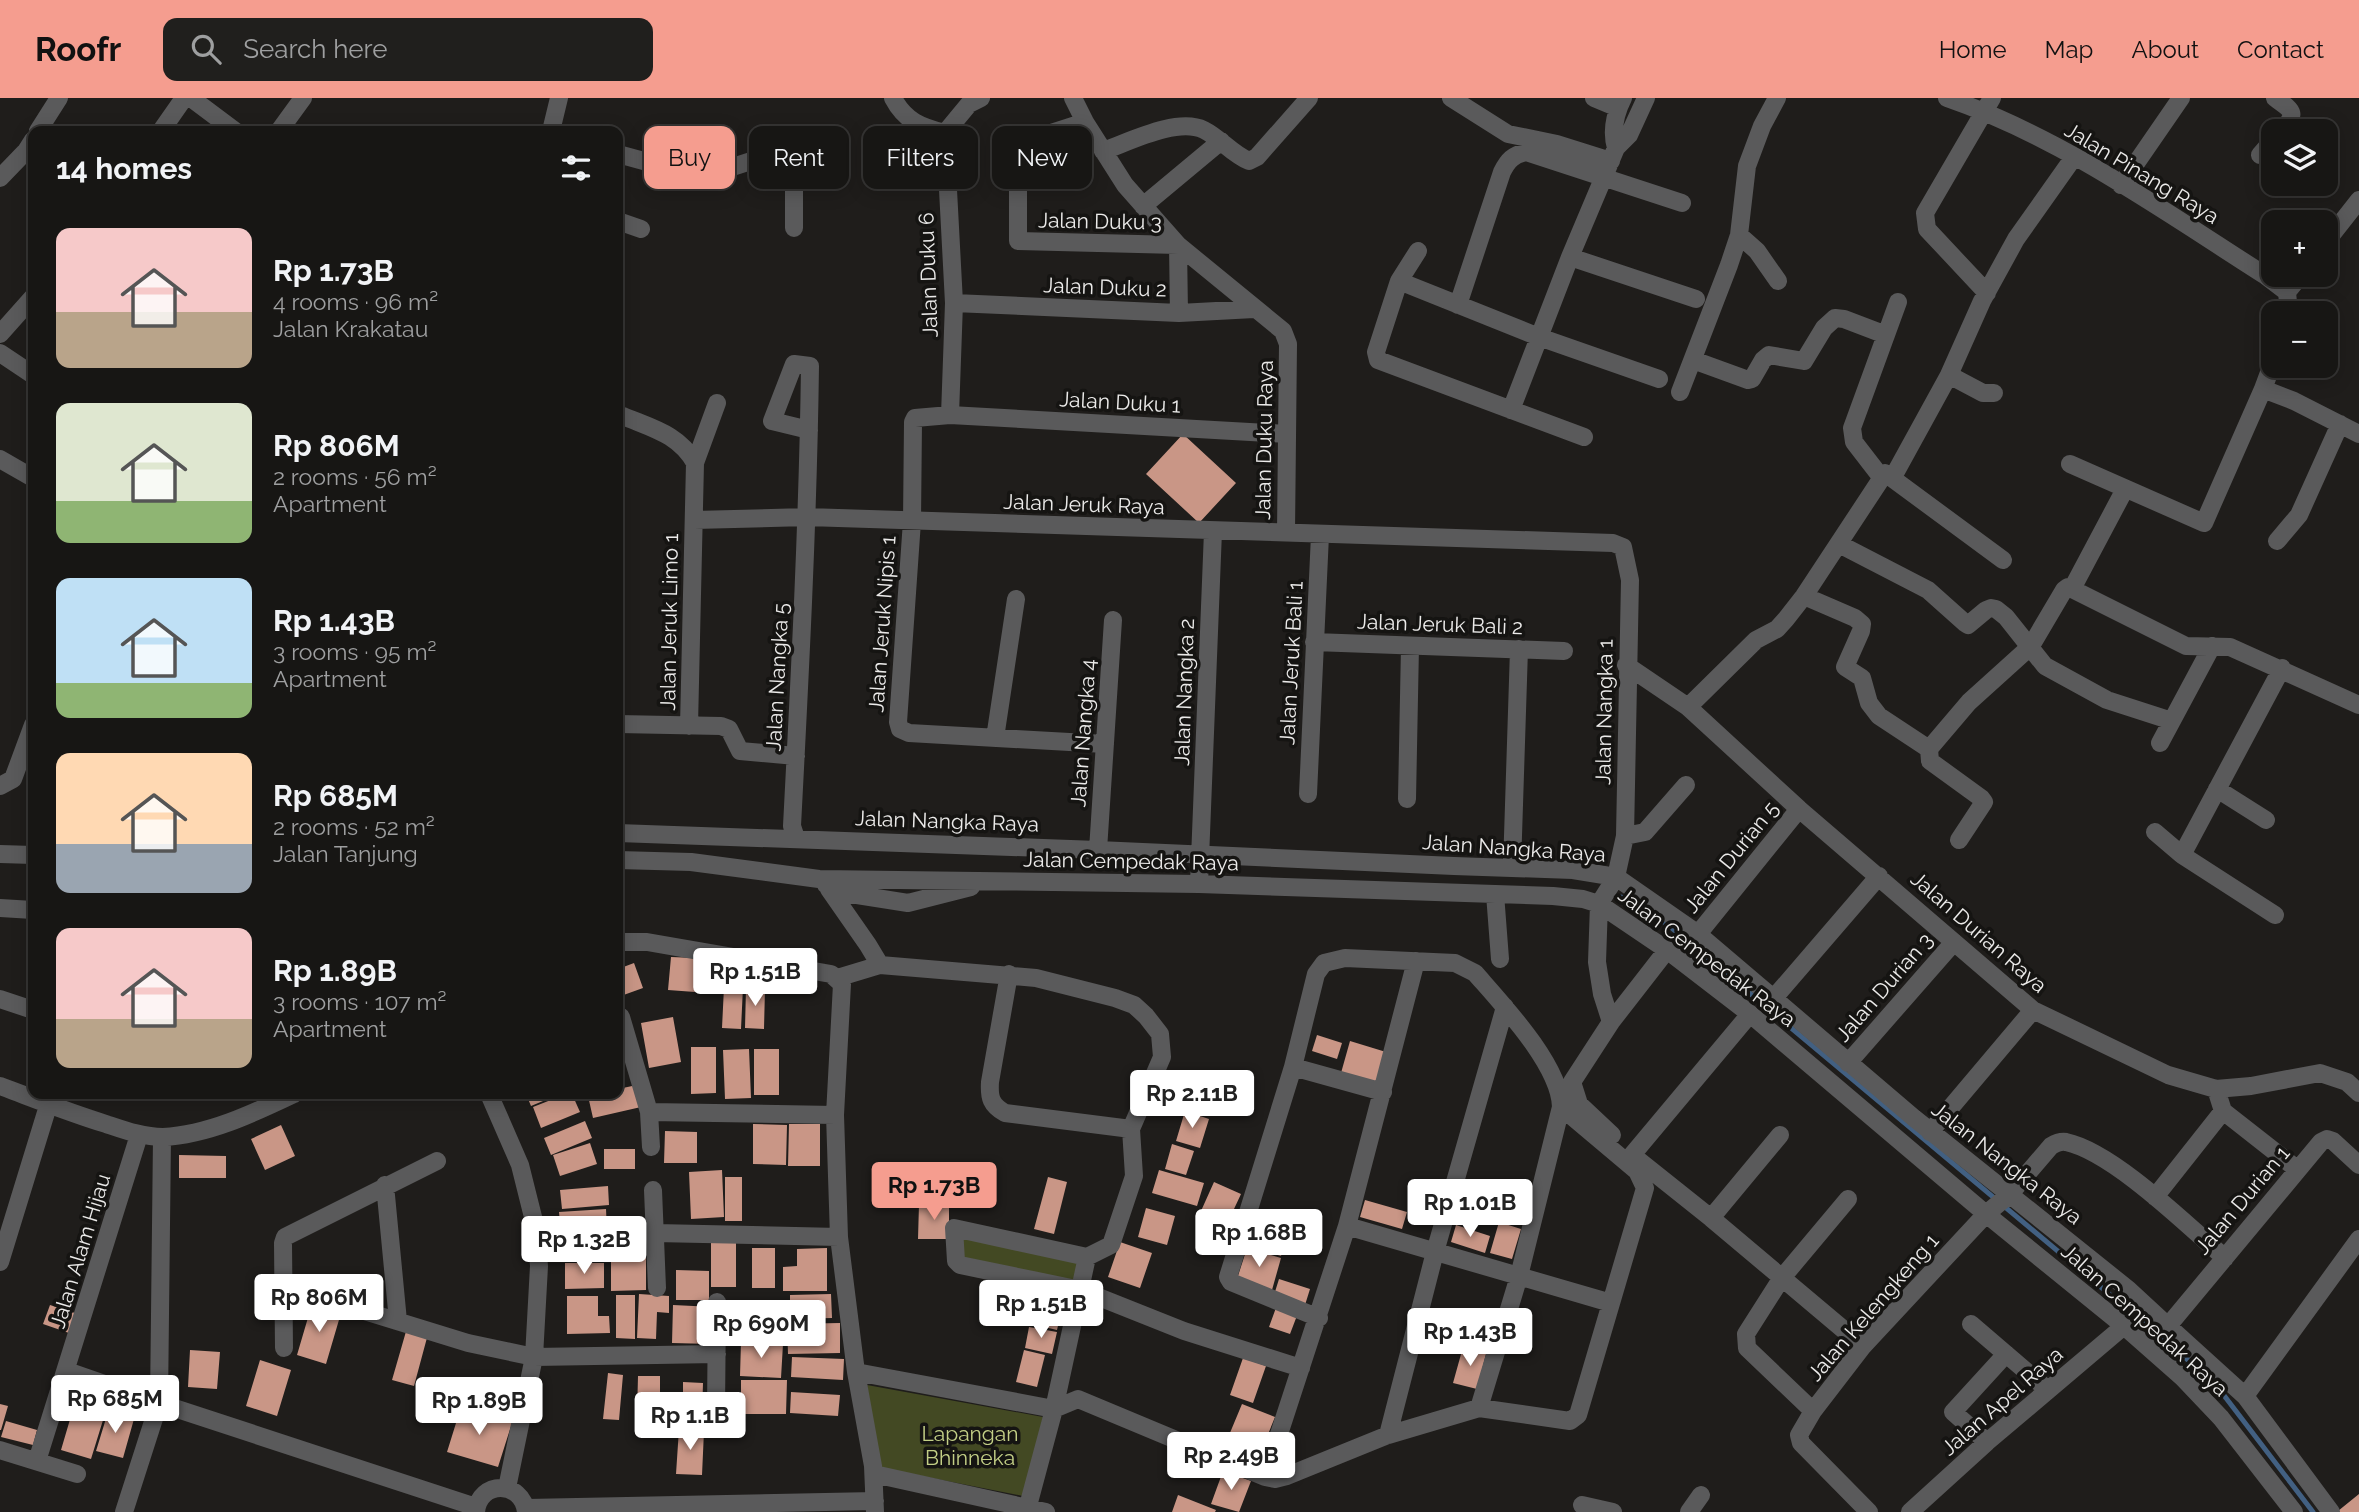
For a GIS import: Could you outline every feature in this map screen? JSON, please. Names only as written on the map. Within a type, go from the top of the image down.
[{"type":"street","points":[[41,126],[59,98]]},
{"type":"street","points":[[164,126],[184,98]]},
{"type":"street","points":[[191,98],[228,126]]},
{"type":"street","points":[[283,126],[303,98]]},
{"type":"street","points":[[552,126],[559,98]]},
{"type":"street","points":[[893,98],[905,117],[918,126]]},
{"type":"street","points":[[951,126],[969,104],[981,98]]},
{"type":"street","name":"Jalan Duku Raya","points":[[1073,98],[1125,185],[1178,245],[1283,331],[1288,344],[1286,532]]},
{"type":"street","points":[[1103,151],[1170,128],[1186,126],[1202,129],[1250,161],[1257,157],[1308,98]]},
{"type":"street","points":[[1451,98],[1500,130],[1516,137],[1614,155]]},
{"type":"street","points":[[1594,98],[1620,103],[1613,138],[1614,155]]},
{"type":"street","points":[[1511,410],[1570,257],[1614,155],[1629,135],[1646,98]]},
{"type":"street","points":[[1681,392],[1716,304],[1739,235],[1747,166],[1762,126],[1777,98]]},
{"type":"street","name":"Jalan Pinang Raya","points":[[1947,98],[1989,105],[2121,185],[2287,292]]},
{"type":"street","points":[[2121,185],[2181,98]]},
{"type":"street","points":[[2275,98],[2291,110],[2292,119]]},
{"type":"street","points":[[1986,293],[1927,229],[1924,220],[1925,213],[1989,105]]},
{"type":"street","name":"Jalan Duku 3","points":[[1085,122],[1027,141],[1021,147],[1018,156],[1018,242],[1178,245]]},
{"type":"street","points":[[1143,206],[1221,141]]},
{"type":"street","points":[[0,178],[28,152]]},
{"type":"street","points":[[1458,305],[1508,161],[1516,154],[1526,152],[1682,203]]},
{"type":"street","points":[[623,155],[651,163],[714,173],[751,161],[787,164],[794,180],[794,228]]},
{"type":"street","points":[[1688,707],[1756,640],[1777,629],[1804,596],[1887,477],[1949,375],[1986,293],[2016,239],[2074,157]]},
{"type":"street","name":"Jalan Duku 6","points":[[948,189],[954,303],[950,415]]},
{"type":"street","points":[[2338,227],[2359,200]]},
{"type":"street","points":[[623,223],[641,229]]},
{"type":"street","points":[[1739,235],[1758,251],[1778,281]]},
{"type":"street","points":[[1178,245],[1179,313]]},
{"type":"street","points":[[1418,251],[1399,281],[1376,352],[1378,360],[1584,437]]},
{"type":"street","points":[[1570,257],[1696,299]]},
{"type":"street","points":[[1399,281],[1539,337],[1659,379]]},
{"type":"street","points":[[2288,301],[2287,292],[2291,287]]},
{"type":"street","points":[[1898,302],[1853,428],[1854,442],[1887,477],[2004,560]]},
{"type":"street","points":[[0,334],[28,303]]},
{"type":"street","name":"Jalan Duku 2","points":[[954,303],[1179,313],[1254,309]]},
{"type":"street","points":[[1693,360],[1748,380],[1752,379],[1769,355],[1804,361],[1824,328],[1835,318],[1886,335]]},
{"type":"street","points":[[0,353],[28,372]]},
{"type":"street","points":[[1949,375],[1983,393],[1994,393]]},
{"type":"street","points":[[2070,464],[2204,523],[2267,378]]},
{"type":"street","points":[[2263,389],[2359,434]]},
{"type":"street","points":[[694,520],[695,463],[717,403]]},
{"type":"street","name":"Jalan Duku 1","points":[[912,521],[913,422],[919,416],[950,415],[1287,435]]},
{"type":"street","points":[[623,416],[677,440],[687,449],[695,463]]},
{"type":"street","points":[[2277,541],[2299,515],[2340,424]]},
{"type":"street","name":"Jalan Nangka 5","points":[[796,838],[792,826],[809,430]]},
{"type":"street","points":[[0,458],[28,475]]},
{"type":"street","points":[[2073,587],[2125,489]]},
{"type":"street","name":"Jalan Jeruk Raya","points":[[694,520],[807,517],[1613,542],[1623,547]]},
{"type":"street","name":"Jalan Jeruk Limo 1","points":[[689,726],[694,520]]},
{"type":"street","name":"Jalan Jeruk Nipis 1","points":[[912,521],[898,722],[900,729],[909,733],[995,738]]},
{"type":"street","name":"Jalan Nangka 2","points":[[1199,884],[1213,531]]},
{"type":"street","name":"Jalan Jeruk Bali 1","points":[[1308,794],[1320,535]]},
{"type":"street","points":[[1839,544],[1928,590],[1968,625],[1986,610],[1996,609],[2007,617],[2045,666],[2108,700],[2172,721]]},
{"type":"street","name":"Jalan Nangka 1","points":[[1599,904],[1616,877],[1625,836],[1626,665],[1630,580],[1623,547]]},
{"type":"street","points":[[1959,840],[1984,802],[1981,797],[1930,761],[1929,749],[1969,702],[2031,646],[2068,587],[2073,587],[2186,646],[2231,647],[2283,668],[2359,705]]},
{"type":"street","points":[[1804,596],[1855,618],[1861,624],[1861,631],[1845,667],[1862,677],[1870,703],[1879,716],[1929,749]]},
{"type":"street","points":[[1016,599],[995,738],[1105,744]]},
{"type":"street","name":"Jalan Nangka 4","points":[[1098,850],[1113,620]]},
{"type":"street","name":"Jalan Jeruk Bali 2","points":[[1314,642],[1564,650]]},
{"type":"street","points":[[1407,799],[1410,646]]},
{"type":"street","points":[[2160,744],[2212,646]]},
{"type":"street","points":[[1512,867],[1519,649]]},
{"type":"street","name":"Jalan Durian Raya","points":[[1626,665],[1688,707],[1799,808],[2033,1010],[2168,1074],[2216,1088],[2251,1086],[2320,1073],[2347,1082],[2359,1093]]},
{"type":"street","points":[[2182,855],[2283,668]]},
{"type":"street","points":[[623,724],[721,726],[729,729],[740,751],[796,757]]},
{"type":"street","points":[[0,786],[13,779],[28,738]]},
{"type":"street","points":[[1625,836],[1644,832],[1686,785]]},
{"type":"street","points":[[2217,789],[2266,820]]},
{"type":"street","name":"Jalan Durian 5","points":[[1698,934],[1799,808]]},
{"type":"street","points":[[2155,832],[2182,855],[2275,915]]},
{"type":"street","name":"Jalan Nangka Raya","points":[[623,833],[1512,867],[1598,873],[1616,877],[1698,934],[1930,1132],[2129,1290],[2245,1396],[2331,1512]]},
{"type":"street","points":[[690,834],[691,862]]},
{"type":"street","points":[[0,854],[28,855]]},
{"type":"street","name":"Jalan Cempedak Raya","points":[[623,860],[691,862],[824,884],[995,881],[1199,884],[1495,894],[1573,898],[1599,904],[1667,950],[1746,1018],[2124,1326],[2183,1378],[2221,1418],[2294,1512]]},
{"type":"street","points":[[1773,999],[1879,876]]},
{"type":"street","points":[[824,884],[880,965]]},
{"type":"street","points":[[1495,894],[1500,959]]},
{"type":"street","points":[[1599,904],[1597,961],[1602,994],[1611,1022]]},
{"type":"street","points":[[0,908],[28,910]]},
{"type":"street","points":[[67,1371],[476,1509],[483,1495],[494,1488],[507,1488],[520,1495],[526,1510],[875,1506],[874,1474],[856,1372],[839,1237],[835,1115],[842,984],[831,974],[647,942],[623,942]]},
{"type":"street","name":"Jalan Durian 3","points":[[1848,1063],[1954,942]]},
{"type":"street","points":[[1667,950],[1611,1022],[1572,1082],[1579,1104],[1632,1154],[1863,1346]]},
{"type":"street","points":[[1319,1318],[1231,1282],[1228,1276],[1293,1067],[1320,967],[1324,963],[1345,958],[1455,962],[1475,973],[1505,1007],[1547,1066],[1560,1097],[1561,1107],[1519,1276],[1479,1408]]},
{"type":"street","points":[[1265,1477],[1347,1226],[1416,961]]},
{"type":"street","points":[[837,978],[880,965],[1009,974],[1036,978],[1134,1005],[1160,1034],[1162,1057],[1131,1129],[1134,1176],[1111,1245],[1087,1257],[954,1228],[956,1261],[960,1265],[1081,1290],[1184,1331],[1301,1368]]},
{"type":"street","points":[[1009,974],[990,1082],[990,1095],[994,1106],[1005,1113],[1131,1129]]},
{"type":"street","points":[[0,999],[28,1008]]},
{"type":"street","points":[[1388,1434],[1505,1007]]},
{"type":"street","points":[[1930,1132],[2033,1010]]},
{"type":"street","points":[[1632,1154],[1746,1018]]},
{"type":"street","points":[[623,1024],[649,1112],[651,1147]]},
{"type":"street","points":[[1293,1067],[1383,1092]]},
{"type":"street","points":[[0,1086],[28,1098]]},
{"type":"street","points":[[2216,1088],[2223,1111],[2297,1169]]},
{"type":"street","points":[[31,1099],[139,1135],[162,1137],[206,1129],[256,1112],[283,1099]]},
{"type":"street","points":[[491,1099],[520,1165],[535,1224],[539,1280],[534,1357],[507,1488]]},
{"type":"street","points":[[0,1262],[48,1106]]},
{"type":"street","points":[[856,1372],[1054,1409],[1078,1399],[1275,1479],[1388,1434],[1479,1408],[1570,1421],[1578,1415],[1645,1188],[1637,1171],[1561,1107]]},
{"type":"street","points":[[2155,1197],[2223,1111]]},
{"type":"street","points":[[649,1112],[835,1115]]},
{"type":"street","name":"Jalan Alam Hijau","points":[[37,1461],[139,1135]]},
{"type":"street","points":[[1711,1218],[1780,1135]]},
{"type":"street","points":[[124,1512],[159,1404],[162,1137]]},
{"type":"street","name":"Jalan Durian 1","points":[[2168,1326],[2321,1142],[2327,1139],[2333,1141],[2359,1165]]},
{"type":"street","name":"Jalan Kelengkeng 1","points":[[1869,1512],[1801,1443],[1799,1435],[1813,1411],[1863,1346],[1986,1214],[2010,1194],[2051,1146],[2066,1142],[2113,1165],[2155,1197],[2225,1258]]},
{"type":"street","points":[[284,1348],[285,1237],[437,1161]]},
{"type":"street","points":[[386,1185],[398,1321]]},
{"type":"street","points":[[653,1191],[657,1288]]},
{"type":"street","points":[[1813,1411],[1747,1348],[1746,1334],[1781,1279],[1848,1199]]},
{"type":"street","points":[[1347,1226],[1611,1303]]},
{"type":"street","points":[[655,1233],[839,1237]]},
{"type":"street","points":[[2245,1396],[2359,1239]]},
{"type":"street","points":[[1028,1506],[1054,1409],[1087,1257]]},
{"type":"street","points":[[283,1286],[468,1343],[534,1357],[717,1354]]},
{"type":"street","points":[[716,1411],[717,1302]]},
{"type":"street","points":[[1971,1324],[2048,1390]]},
{"type":"street","name":"Jalan Apel Raya","points":[[1910,1512],[1987,1442],[2124,1326]]},
{"type":"street","points":[[1987,1442],[1953,1412],[2006,1354]]},
{"type":"street","points":[[0,1450],[77,1474]]},
{"type":"street","points":[[874,1474],[1046,1512]]},
{"type":"street","points":[[1689,1512],[1700,1495]]},
{"type":"street","points":[[1582,1505],[1613,1512]]},
{"type":"green space","points":[[954,1228],[1087,1257],[1083,1290],[956,1261]]},
{"type":"green space","name":"Lapangan Bhinneka","points":[[867,1385],[1043,1417],[1023,1496],[881,1468]]},
{"type":"building","points":[[1183,434],[1236,483],[1199,523],[1146,474]]},
{"type":"building","points":[[671,957],[696,958],[695,992],[668,990]]},
{"type":"building","points":[[634,963],[643,988],[623,995],[623,967]]},
{"type":"building","points":[[724,987],[743,987],[741,1029],[722,1028]]},
{"type":"building","points":[[746,988],[765,988],[764,1029],[745,1028]]},
{"type":"building","points":[[673,1017],[681,1062],[649,1068],[641,1023]]},
{"type":"building","points":[[1317,1035],[1342,1043],[1337,1059],[1312,1051]]},
{"type":"building","points":[[1350,1041],[1386,1052],[1376,1083],[1341,1073]]},
{"type":"building","points":[[691,1047],[716,1047],[716,1093],[691,1094]]},
{"type":"building","points":[[749,1049],[751,1098],[725,1099],[723,1050]]},
{"type":"building","points":[[754,1049],[779,1049],[779,1095],[754,1095]]},
{"type":"building","points":[[637,1085],[641,1107],[593,1118],[589,1099],[623,1099],[623,1088]]},
{"type":"building","points":[[528,1099],[548,1099],[531,1106]]},
{"type":"building","points":[[553,1099],[574,1099],[580,1112],[541,1128],[533,1107]]},
{"type":"building","points":[[1185,1111],[1209,1119],[1200,1148],[1176,1141]]},
{"type":"building","points":[[585,1121],[592,1138],[551,1155],[544,1138]]},
{"type":"building","points":[[753,1124],[787,1125],[786,1165],[753,1164]]},
{"type":"building","points":[[789,1124],[820,1124],[820,1166],[788,1166]]},
{"type":"building","points":[[281,1125],[295,1156],[265,1170],[251,1139]]},
{"type":"building","points":[[665,1131],[697,1132],[697,1163],[664,1163]]},
{"type":"building","points":[[590,1143],[597,1164],[560,1176],[553,1155]]},
{"type":"building","points":[[1172,1144],[1194,1151],[1186,1175],[1165,1169]]},
{"type":"building","points":[[604,1149],[635,1149],[635,1169],[604,1169]]},
{"type":"building","points":[[179,1155],[226,1156],[226,1178],[179,1178]]},
{"type":"building","points":[[722,1170],[724,1217],[691,1219],[689,1172]]},
{"type":"building","points":[[1159,1170],[1204,1183],[1197,1206],[1152,1193]]},
{"type":"building","points":[[725,1177],[742,1177],[742,1221],[725,1221]]},
{"type":"building","points":[[1048,1177],[1067,1182],[1054,1234],[1034,1229]]},
{"type":"building","points":[[1214,1182],[1241,1194],[1227,1224],[1201,1211]]},
{"type":"building","points":[[608,1186],[609,1205],[562,1209],[560,1190]]},
{"type":"building","points":[[1365,1200],[1407,1212],[1402,1229],[1360,1217]]},
{"type":"building","points":[[1415,1201],[1437,1208],[1432,1223],[1410,1216]]},
{"type":"building","points":[[919,1204],[949,1204],[949,1239],[918,1239]]},
{"type":"building","points":[[1146,1208],[1175,1216],[1167,1245],[1138,1237]]},
{"type":"building","points":[[606,1209],[607,1231],[561,1234],[559,1212]]},
{"type":"building","points":[[1254,1222],[1288,1233],[1281,1256],[1247,1246]]},
{"type":"building","points":[[1499,1222],[1521,1229],[1512,1259],[1490,1253]]},
{"type":"building","points":[[1456,1225],[1490,1236],[1485,1253],[1451,1242]]},
{"type":"building","points":[[1120,1242],[1152,1253],[1140,1288],[1108,1277]]},
{"type":"building","points":[[711,1243],[736,1243],[736,1287],[711,1287]]},
{"type":"building","points":[[752,1248],[775,1248],[775,1288],[752,1288]]},
{"type":"building","points":[[827,1248],[827,1291],[783,1291],[783,1267],[797,1266],[797,1249]]},
{"type":"building","points":[[1247,1248],[1281,1258],[1272,1290],[1237,1279]]},
{"type":"building","points":[[646,1258],[646,1290],[611,1291],[611,1259]]},
{"type":"building","points":[[565,1263],[604,1263],[604,1288],[565,1289]]},
{"type":"building","points":[[676,1270],[709,1271],[709,1300],[676,1300]]},
{"type":"building","points":[[1279,1279],[1310,1289],[1305,1305],[1274,1295]]},
{"type":"building","points":[[639,1294],[669,1296],[669,1313],[657,1312],[656,1339],[637,1338]]},
{"type":"building","points":[[831,1294],[832,1318],[790,1319],[790,1295]]},
{"type":"building","points":[[616,1295],[635,1295],[635,1339],[616,1338]]},
{"type":"building","points":[[1043,1295],[1064,1300],[1057,1330],[1036,1325]]},
{"type":"building","points":[[567,1296],[598,1296],[598,1316],[609,1316],[610,1333],[567,1334]]},
{"type":"building","points":[[312,1304],[341,1313],[326,1364],[297,1355]]},
{"type":"building","points":[[50,1305],[75,1313],[69,1333],[43,1324]]},
{"type":"building","points":[[673,1305],[714,1307],[712,1344],[672,1343]]},
{"type":"building","points":[[1277,1305],[1298,1313],[1290,1334],[1269,1327]]},
{"type":"building","points":[[780,1309],[781,1327],[744,1328],[743,1310]]},
{"type":"building","points":[[840,1323],[840,1353],[788,1354],[787,1324]]},
{"type":"building","points":[[1029,1327],[1057,1332],[1052,1354],[1025,1348]]},
{"type":"building","points":[[407,1328],[428,1334],[414,1386],[392,1380]]},
{"type":"building","points":[[741,1342],[783,1344],[781,1378],[740,1376]]},
{"type":"building","points":[[1463,1347],[1486,1354],[1477,1389],[1453,1383]]},
{"type":"building","points":[[190,1350],[220,1352],[217,1389],[188,1387]]},
{"type":"building","points":[[1024,1350],[1045,1355],[1037,1387],[1016,1382]]},
{"type":"building","points":[[792,1357],[844,1359],[843,1380],[791,1377]]},
{"type":"building","points":[[1243,1358],[1266,1366],[1253,1403],[1230,1395]]},
{"type":"building","points":[[260,1360],[291,1370],[277,1416],[246,1406]]},
{"type":"building","points":[[608,1373],[623,1375],[619,1420],[603,1419]]},
{"type":"building","points":[[638,1376],[660,1376],[660,1415],[637,1415]]},
{"type":"building","points":[[741,1380],[787,1380],[786,1414],[741,1414]]},
{"type":"building","points":[[81,1382],[112,1391],[91,1459],[61,1450]]},
{"type":"building","points":[[683,1382],[703,1383],[702,1416],[683,1416]]},
{"type":"building","points":[[791,1392],[840,1395],[838,1416],[790,1413]]},
{"type":"building","points":[[0,1404],[8,1406],[1,1430],[0,1430]]},
{"type":"building","points":[[1242,1404],[1275,1417],[1260,1454],[1227,1440]]},
{"type":"building","points":[[461,1407],[512,1423],[498,1467],[447,1452]]},
{"type":"building","points":[[108,1412],[134,1419],[123,1458],[96,1451]]},
{"type":"building","points":[[6,1421],[37,1430],[33,1445],[1,1437]]},
{"type":"building","points":[[679,1429],[704,1431],[702,1475],[676,1474]]},
{"type":"building","points":[[1223,1471],[1251,1481],[1239,1512],[1211,1504]]},
{"type":"building","points":[[2359,1494],[2359,1512],[2338,1511]]},
{"type":"building","points":[[1178,1495],[1216,1510],[1172,1512]]},
{"type":"waterway","points":[[1621,897],[1667,924],[2213,1381],[2313,1512]]}]
